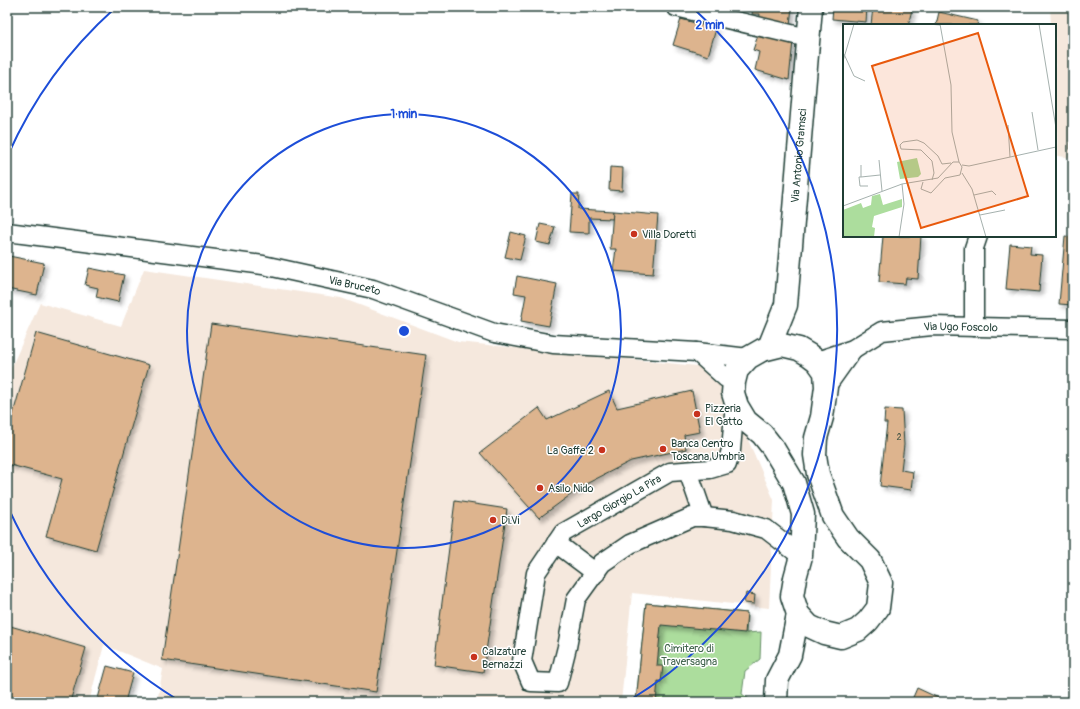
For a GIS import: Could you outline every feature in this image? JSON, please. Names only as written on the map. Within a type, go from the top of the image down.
[{"type":"street","points":[[676,7],[808,38]]},
{"type":"street","name":"Via Antonio Gramsci","points":[[769,347],[786,305],[811,7]]},
{"type":"street","name":"Via Bruceto","points":[[7,232],[270,267],[373,289],[494,333],[553,344],[697,352],[748,358]]},
{"type":"street","points":[[974,327],[974,248],[978,237]]},
{"type":"street","name":"Via Antonio Gramsci","points":[[786,305],[808,355],[825,372],[826,387],[822,417],[816,438],[815,456],[818,474],[833,516],[848,538],[870,560],[880,583],[878,608],[868,621],[858,630],[841,637],[824,633],[809,626],[798,614]]},
{"type":"street","name":"Via Ugo Foscolo","points":[[826,387],[853,349],[882,331],[932,326],[1073,329]]},
{"type":"street","points":[[776,702],[777,680],[790,655],[798,614],[792,596],[801,556],[802,514],[794,483],[773,448],[762,434],[746,421],[737,406],[733,393],[734,382],[737,370],[748,358],[769,347],[782,345],[808,355]]},
{"type":"street","name":"Via Ugo Foscolo","points":[[808,355],[853,349]]},
{"type":"street","points":[[697,352],[726,378],[734,382]]},
{"type":"street","name":"Largo Giorgio La Pira","points":[[737,406],[734,414],[731,450],[727,464],[710,469],[670,472],[563,533],[536,573],[522,661],[531,682],[558,683],[576,600],[602,563],[630,544],[692,517],[704,517],[733,520],[766,529],[801,556]]},
{"type":"street","points":[[688,471],[704,517]]},
{"type":"street","points":[[556,543],[596,573]]},
{"type":"street","points":[[790,655],[824,633]]},
{"type":"shaded area","points":[[1050,7],[1073,7],[1073,158],[1058,156],[1056,122],[1056,24],[1051,24]]},
{"type":"shaded area","points":[[144,269],[341,298],[458,342],[717,368],[774,500],[769,608],[632,593],[621,702],[157,702],[163,669],[104,645],[89,702],[7,702],[7,377],[40,303],[121,326]]},
{"type":"green space","name":"Cimitero di Traversagna","points":[[646,603],[747,613],[746,633],[761,632],[760,659],[745,671],[742,694],[753,702],[636,702]]},
{"type":"building","points":[[753,7],[792,7],[790,25],[759,22],[760,14],[752,14]]},
{"type":"building","points":[[833,7],[867,7],[866,22],[832,19]]},
{"type":"building","points":[[873,7],[900,7],[912,10],[908,24],[871,24]]},
{"type":"building","points":[[939,12],[978,21],[977,24],[936,24]]},
{"type":"building","points":[[681,19],[716,29],[708,56],[673,45]]},
{"type":"building","points":[[759,32],[793,41],[789,80],[755,70],[759,52],[753,50]]},
{"type":"building","points":[[1070,76],[1073,76],[1073,149],[1070,149]]},
{"type":"building","points":[[610,167],[623,168],[622,191],[609,190]]},
{"type":"building","points":[[572,194],[579,194],[578,209],[613,211],[613,219],[589,218],[589,233],[569,232]]},
{"type":"building","name":"Villa Doretti","points":[[613,211],[658,215],[653,274],[613,271],[616,249],[610,249]]},
{"type":"building","points":[[540,224],[555,227],[550,245],[536,242]]},
{"type":"building","points":[[511,232],[526,236],[520,260],[505,257]]},
{"type":"building","points":[[1065,236],[1073,237],[1073,305],[1059,304]]},
{"type":"building","points":[[883,237],[921,237],[918,279],[906,278],[905,284],[879,282]]},
{"type":"building","points":[[1010,244],[1031,246],[1030,254],[1042,255],[1039,292],[1006,289]]},
{"type":"building","points":[[9,256],[44,263],[37,295],[7,289],[7,265]]},
{"type":"building","points":[[89,268],[124,275],[118,302],[96,297],[98,288],[85,285]]},
{"type":"building","points":[[517,276],[557,284],[549,326],[521,321],[526,295],[514,293]]},
{"type":"building","points":[[211,324],[426,355],[376,692],[162,660]]},
{"type":"building","points":[[36,333],[149,365],[96,550],[46,536],[62,479],[7,464],[7,435]]},
{"type":"building","points":[[609,391],[617,408],[692,391],[700,432],[684,435],[686,449],[631,461],[584,485],[539,518],[480,453],[539,408],[547,420]]},
{"type":"building","points":[[885,409],[902,410],[904,445],[901,470],[913,472],[911,490],[880,486],[887,423],[884,423]]},
{"type":"building","points":[[455,501],[507,509],[483,672],[434,665]]},
{"type":"building","points":[[746,593],[755,595],[754,604],[744,603]]},
{"type":"building","points":[[646,603],[747,613],[745,633],[661,625],[657,666],[663,666],[661,682],[658,681],[656,702],[636,702]]},
{"type":"building","points":[[7,625],[86,648],[70,702],[7,702]]},
{"type":"building","points":[[107,666],[133,673],[125,702],[97,702]]},
{"type":"building","points":[[917,688],[947,702],[911,702]]},
{"type":"place","name":"Villa Doretti","points":[[634,234]]},
{"type":"place","name":"Pizzeria El Gatto","points":[[697,414]]},
{"type":"place","name":"Banca Centro Toscana Umbria","points":[[663,449]]},
{"type":"place","name":"La Gaffe 2","points":[[602,450]]},
{"type":"place","name":"Asilo Nido","points":[[540,488]]},
{"type":"place","name":"Di.Vi","points":[[493,520]]},
{"type":"place","name":"Calzature Bernazzi","points":[[474,657]]}]
